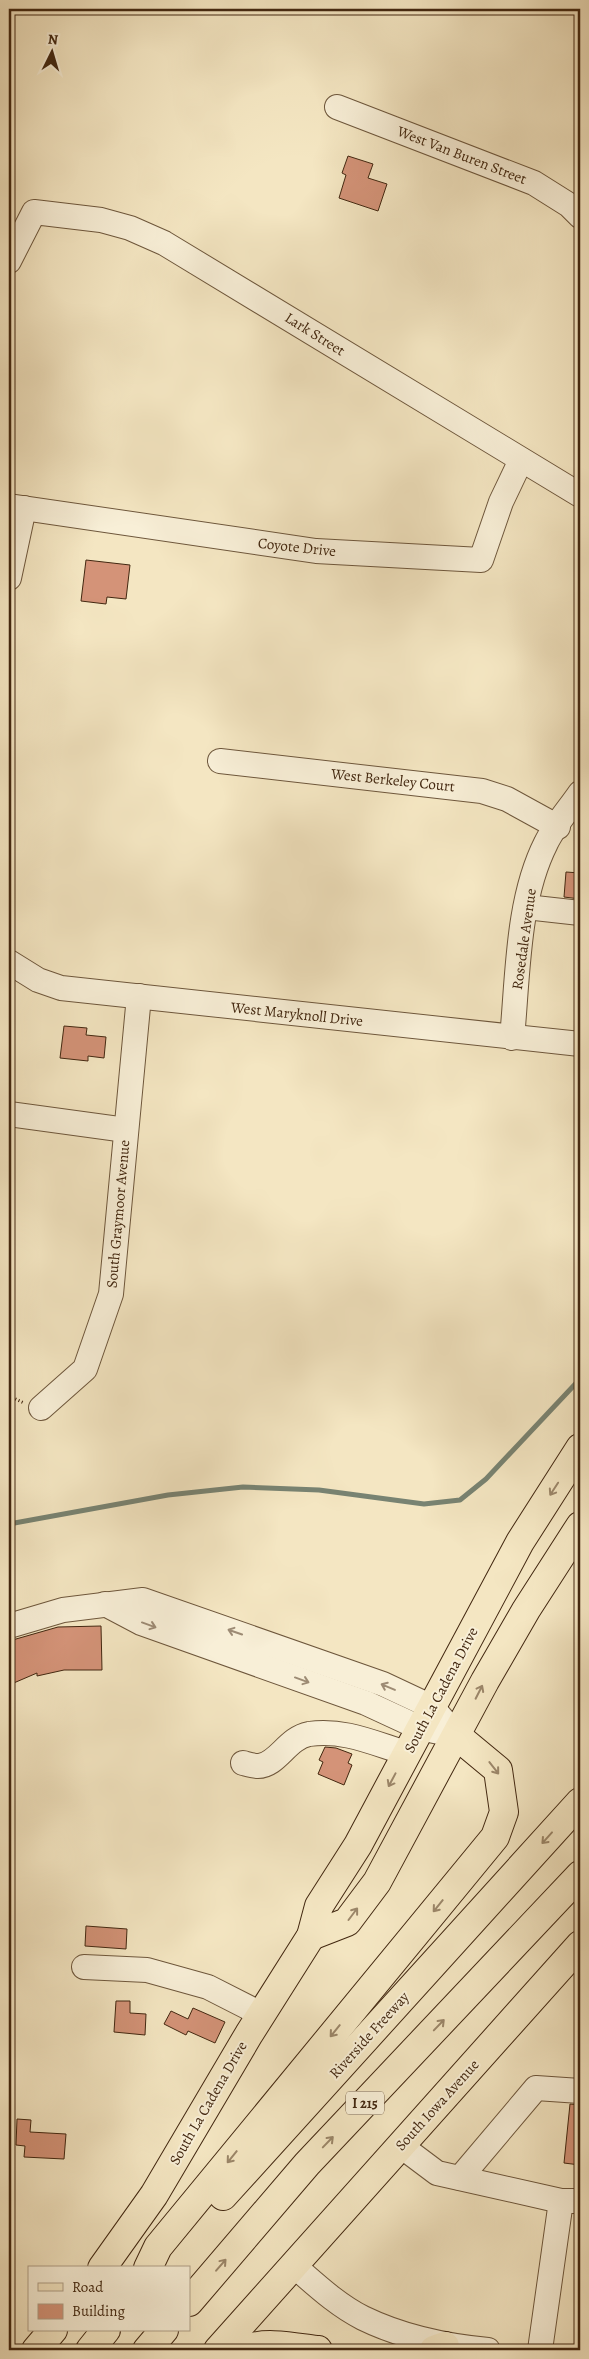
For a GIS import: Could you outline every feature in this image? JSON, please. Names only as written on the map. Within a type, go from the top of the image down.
[{"type":"main road","name":"South La Cadena Drive","points":[[103,2266],[154,2195],[261,2014],[311,1936],[319,1906],[358,1845],[520,1542],[580,1448]]},
{"type":"main road","points":[[311,1936],[347,1922],[377,1882],[485,1681],[526,1610],[580,1526]]},
{"type":"main road","points":[[149,2266],[158,2247],[495,1837],[504,1812],[498,1770],[457,1736]]},
{"type":"main road","name":"Riverside Freeway","points":[[160,2266],[580,1802]]},
{"type":"main road","name":"I 215","points":[[190,2301],[307,2164],[580,1875]]},
{"type":"main road","name":"South Iowa Avenue","points":[[218,2350],[580,1945]]},
{"type":"main road","points":[[36,2350],[51,2332]]},
{"type":"main road","points":[[90,2350],[104,2332]]},
{"type":"main road","points":[[147,2350],[162,2332]]},
{"type":"main road","points":[[246,2350],[250,2347],[264,2345],[318,2350]]},
{"type":"street","name":"West Van Buren Street","points":[[337,107],[534,183],[569,205],[580,216]]},
{"type":"street","name":"Lark Street","points":[[9,261],[34,212],[101,220],[130,228],[164,242],[580,495]]},
{"type":"street","name":"Coyote Drive","points":[[16,507],[316,551],[481,560],[501,502],[521,460]]},
{"type":"street","points":[[9,578],[16,507]]},
{"type":"street","name":"West Berkeley Court","points":[[220,761],[482,791],[508,799],[558,827]]},
{"type":"street","name":"Rosedale Avenue","points":[[512,1038],[526,907],[530,886],[546,842],[580,793]]},
{"type":"street","points":[[526,907],[580,913]]},
{"type":"street","name":"West Maryknoll Drive","points":[[13,966],[61,988],[580,1044]]},
{"type":"street","name":"South Graymoor Avenue","points":[[41,1408],[85,1369],[111,1294],[139,996]]},
{"type":"street","points":[[9,1114],[102,1125],[126,1130]]},
{"type":"street","points":[[9,1626],[63,1610],[143,1600],[383,1684],[426,1717],[457,1736]]},
{"type":"street","points":[[243,1763],[259,1767],[274,1760],[290,1742],[307,1734],[342,1732],[406,1753]]},
{"type":"street","points":[[84,1967],[147,1970],[208,1987],[261,2014]]},
{"type":"street","points":[[460,2178],[536,2088],[580,2091]]},
{"type":"street","points":[[401,2146],[437,2173],[571,2201],[540,2350]]},
{"type":"street","points":[[293,2265],[332,2298],[362,2318],[439,2348],[488,2350]]},
{"type":"building","points":[[348,156],[373,164],[368,178],[387,184],[378,211],[339,198],[346,175],[342,173]]},
{"type":"building","points":[[86,560],[130,565],[126,599],[107,597],[106,604],[81,601]]},
{"type":"building","points":[[566,872],[580,873],[580,899],[564,897]]},
{"type":"building","points":[[64,1026],[87,1028],[86,1035],[106,1037],[104,1058],[88,1056],[88,1061],[60,1058]]},
{"type":"building","points":[[101,1626],[102,1670],[64,1670],[37,1676],[37,1673],[9,1685],[9,1641],[58,1627]]},
{"type":"building","points":[[325,1747],[336,1748],[352,1754],[348,1763],[352,1765],[344,1785],[318,1774],[323,1762],[319,1760]]},
{"type":"building","points":[[86,1926],[127,1929],[126,1949],[85,1946]]},
{"type":"building","points":[[116,2001],[130,2001],[130,2013],[146,2014],[145,2035],[114,2032]]},
{"type":"building","points":[[193,2008],[225,2022],[215,2043],[188,2031],[186,2035],[164,2024],[171,2011],[188,2019]]},
{"type":"building","points":[[570,2104],[580,2105],[580,2165],[564,2163]]},
{"type":"building","points":[[17,2119],[31,2120],[30,2132],[66,2134],[64,2159],[24,2157],[25,2146],[16,2145]]},
{"type":"waterway","points":[[9,1524],[168,1495],[243,1487],[319,1490],[424,1504],[460,1500],[486,1479],[580,1379]]}]
